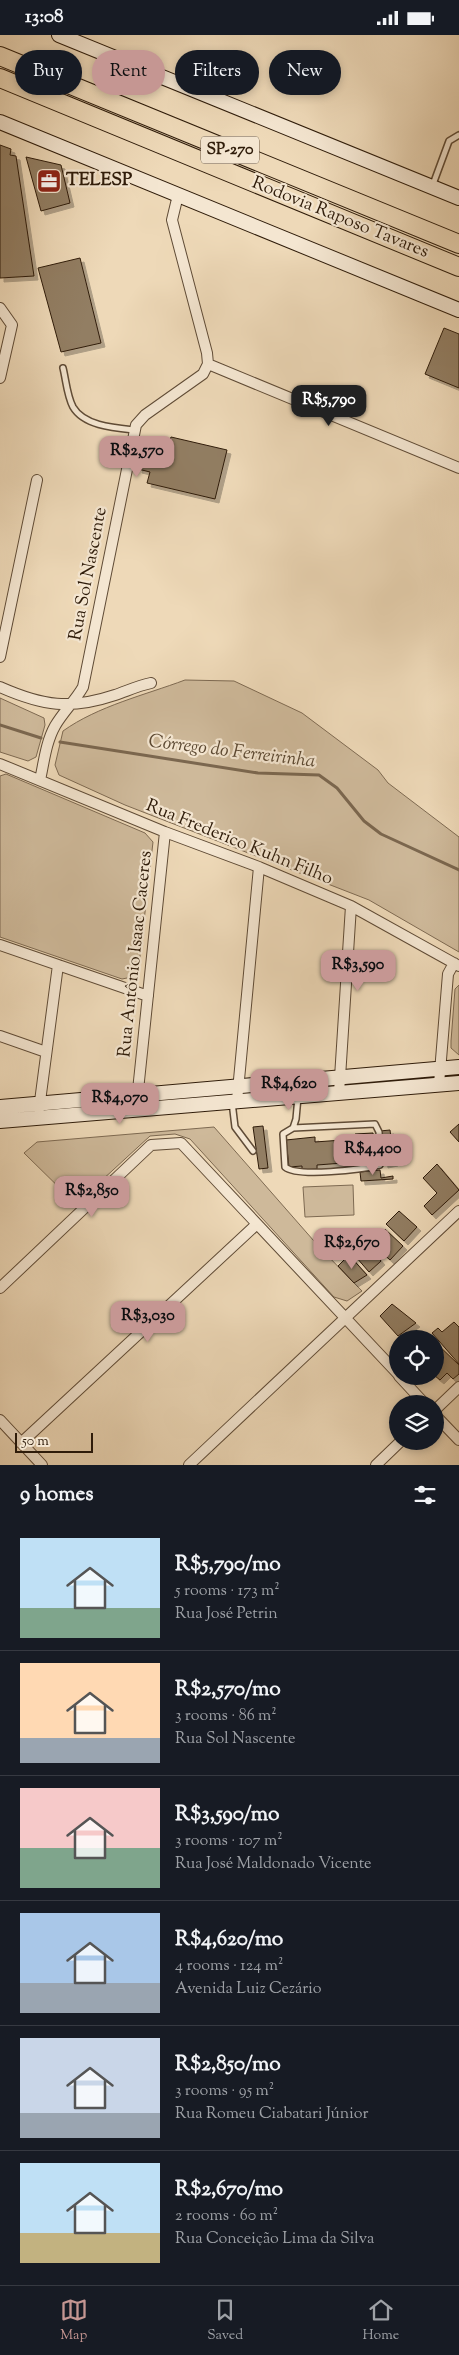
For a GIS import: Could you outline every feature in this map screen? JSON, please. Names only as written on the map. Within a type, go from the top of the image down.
[{"type":"highway","name":"Rodovia Raposo Tavares","points":[[0,55],[459,245]]},
{"type":"highway","name":"Rodovia Raposo Tavares","points":[[0,78],[459,267]]},
{"type":"street","points":[[59,35],[459,199]]},
{"type":"street","points":[[0,122],[459,310]]},
{"type":"street","points":[[178,195],[172,220],[207,353],[208,364],[459,467]]},
{"type":"street","points":[[0,308],[12,325],[5,335],[0,378]]},
{"type":"street","name":"Rua Sol Nascente","points":[[40,779],[50,737],[56,725],[83,687],[136,425],[145,415],[203,374],[208,364]]},
{"type":"street","points":[[0,657],[37,480]]},
{"type":"street","points":[[0,687],[59,706],[116,695],[134,686],[151,683]]},
{"type":"street","name":"Rua Frederico Kuhn Filho","points":[[0,764],[40,779],[165,833],[259,867],[351,906],[457,965]]},
{"type":"street","name":"Rua Antônio Isaac Caceres","points":[[136,1109],[165,833]]},
{"type":"street","points":[[234,1101],[239,1085],[259,867]]},
{"type":"street","points":[[339,1093],[351,906]]},
{"type":"street","points":[[0,945],[148,996]]},
{"type":"street","points":[[39,1111],[58,965]]},
{"type":"street","points":[[439,1084],[448,974],[457,965]]},
{"type":"street","points":[[0,1036],[46,1052]]},
{"type":"street","points":[[0,1121],[39,1111],[137,1095],[459,1067]]},
{"type":"street","points":[[286,1081],[292,1097]]},
{"type":"street","points":[[0,1107],[39,1111],[136,1109],[459,1083]]},
{"type":"street","points":[[0,1288],[151,1145],[180,1143],[389,1365]]},
{"type":"street","points":[[189,1465],[459,1211]]},
{"type":"street","points":[[22,1443],[257,1224]]},
{"type":"street","points":[[407,1385],[417,1395]]},
{"type":"street","points":[[444,1401],[459,1387]]},
{"type":"street","points":[[0,1420],[42,1465]]},
{"type":"street","points":[[444,1424],[459,1440]]},
{"type":"street","points":[[376,1465],[392,1450]]},
{"type":"lane","points":[[432,187],[449,141],[459,135]]},
{"type":"lane","points":[[63,368],[72,406],[78,413],[88,420],[109,427],[135,430]]},
{"type":"lane","points":[[292,1097],[296,1119],[293,1128],[286,1131],[283,1139],[288,1170],[307,1172],[367,1168],[380,1165],[379,1132],[375,1123],[293,1128]]},
{"type":"lane","points":[[234,1101],[235,1127],[253,1151]]},
{"type":"shaded area","points":[[185,680],[234,681],[302,713],[378,770],[388,783],[459,837],[459,952],[369,900],[125,805],[59,775],[55,765],[63,731],[106,708]]},
{"type":"shaded area","points":[[0,698],[44,718],[45,725],[36,757],[28,761],[0,752]]},
{"type":"shaded area","points":[[6,774],[145,833],[153,842],[139,965],[132,977],[122,979],[0,937],[0,776]]},
{"type":"shaded area","points":[[459,985],[459,1055],[451,1048],[451,1041],[455,989]]},
{"type":"shaded area","points":[[214,1127],[321,1249],[362,1291],[347,1301],[334,1297],[190,1139],[175,1134],[150,1136],[76,1204],[24,1153],[37,1142]]},
{"type":"shaded area","points":[[353,1185],[354,1215],[305,1217],[303,1187]]},
{"type":"building","points":[[0,145],[11,149],[10,155],[16,156],[34,276],[0,278]]},
{"type":"building","name":"TELESP","points":[[26,157],[61,165],[70,203],[41,211]]},
{"type":"building","points":[[80,258],[101,343],[61,352],[38,268]]},
{"type":"building","points":[[444,328],[459,334],[459,388],[425,374]]},
{"type":"building","points":[[158,437],[170,440],[171,437],[227,450],[215,499],[147,483],[150,472],[138,469],[146,439],[157,441]]},
{"type":"building","points":[[459,1124],[459,1142],[450,1132]]},
{"type":"building","points":[[263,1126],[268,1168],[259,1169],[253,1127]]},
{"type":"building","points":[[390,1130],[394,1162],[384,1164],[380,1131]]},
{"type":"building","points":[[373,1133],[375,1161],[365,1162],[365,1166],[357,1167],[356,1162],[317,1165],[317,1169],[302,1170],[302,1166],[289,1167],[286,1140],[315,1137],[315,1142],[356,1139],[355,1134]]},
{"type":"building","points":[[437,1164],[459,1190],[432,1215],[424,1206],[437,1193],[423,1178]]},
{"type":"building","points":[[380,1170],[381,1178],[393,1176],[393,1179],[361,1181],[360,1172]]},
{"type":"building","points":[[399,1211],[417,1227],[404,1241],[386,1224]]},
{"type":"building","points":[[385,1229],[403,1246],[390,1260],[372,1243]]},
{"type":"building","points":[[368,1246],[381,1261],[369,1272],[356,1257]]},
{"type":"building","points":[[349,1255],[367,1275],[354,1283],[338,1266]]},
{"type":"building","points":[[392,1304],[416,1323],[406,1330],[393,1330],[380,1316]]},
{"type":"building","points":[[454,1322],[459,1327],[459,1364],[444,1347],[444,1330]]},
{"type":"building","points":[[444,1351],[459,1365],[459,1374],[453,1379],[447,1373],[444,1376]]},
{"type":"waterway","name":"Córrego do Ferreirinha","points":[[0,725],[41,738]]},
{"type":"waterway","name":"Córrego do Ferreirinha","points":[[60,742],[258,773],[319,775],[337,788],[364,821],[381,834],[459,870]]},
{"type":"place","name":"TELESP","points":[[49,181]]}]
